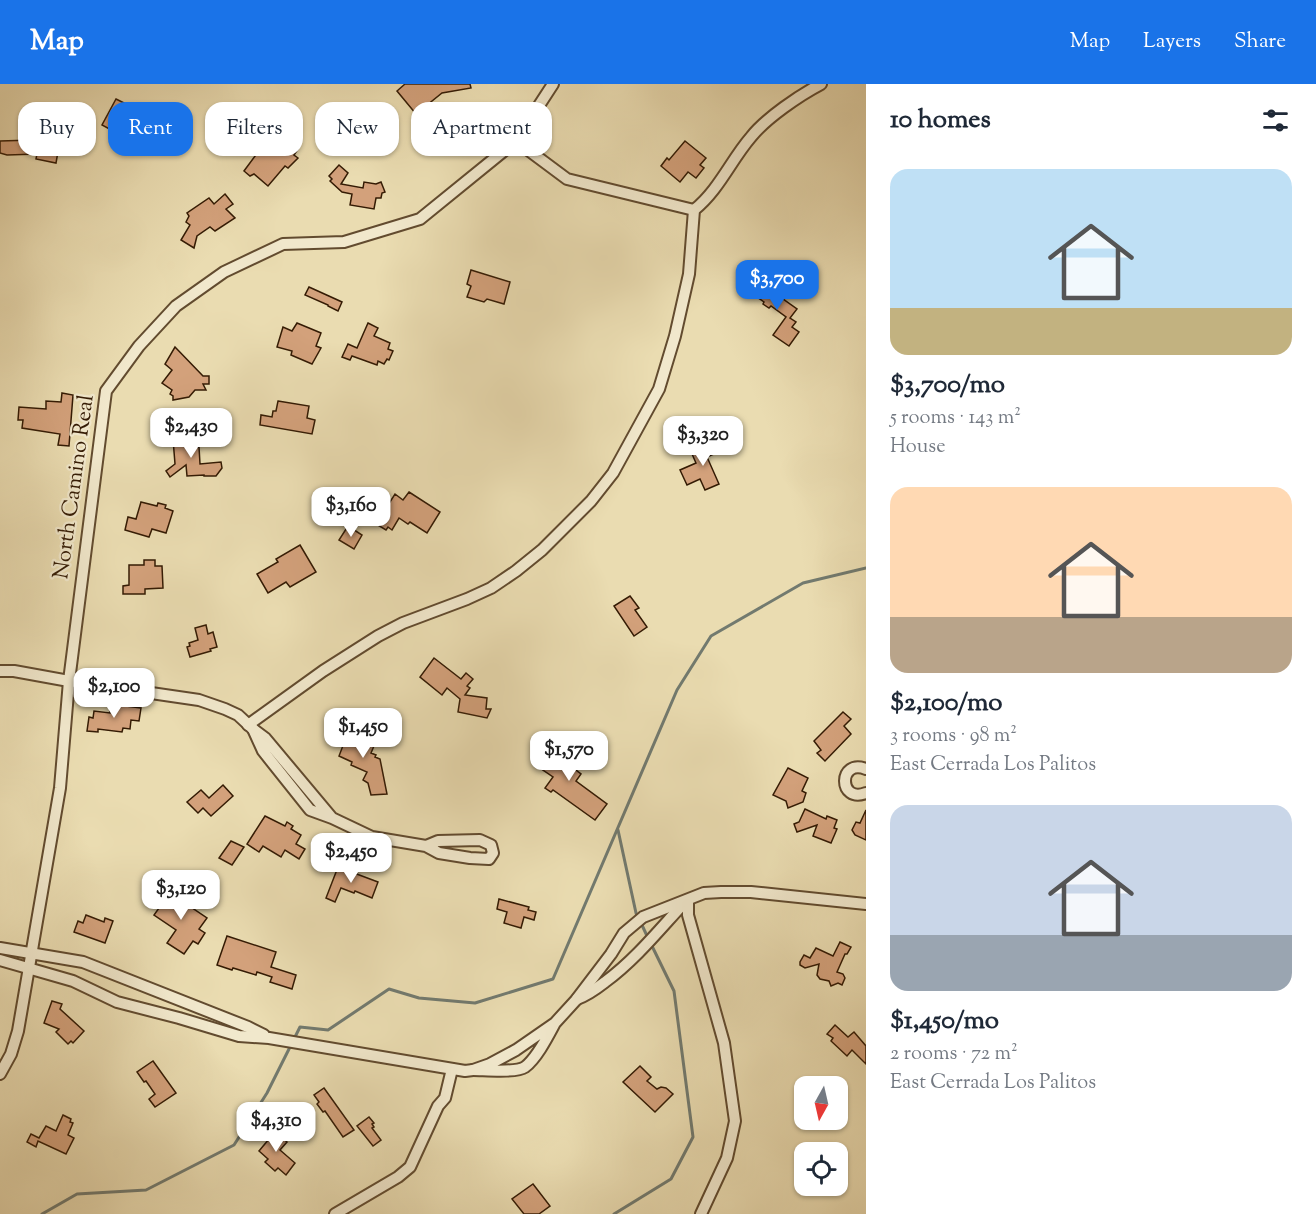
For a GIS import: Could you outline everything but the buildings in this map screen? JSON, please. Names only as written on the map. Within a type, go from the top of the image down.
[{"type":"street","name":"North Camino Real","points":[[541,102],[553,84]]},
{"type":"street","points":[[251,727],[323,671],[378,636],[405,622],[491,588],[542,550],[591,501],[613,473],[659,388],[675,336],[689,274],[694,210],[706,200],[751,136],[801,96],[821,84]]},
{"type":"street","name":"North Camino Real","points":[[0,1074],[11,1054],[18,1031],[60,788],[69,681],[106,392],[140,346],[176,306],[224,272],[283,244],[344,242],[420,219],[498,156]]},
{"type":"street","points":[[536,156],[567,179],[694,210]]},
{"type":"street","points":[[0,670],[199,700],[225,709],[238,715],[265,738],[332,818],[372,837],[426,846],[439,853],[489,860],[493,853],[491,845],[480,840],[438,842],[426,846]]},
{"type":"street","points":[[866,769],[861,767],[852,769],[845,780],[850,792],[858,795],[866,793]]},
{"type":"street","points":[[472,1070],[490,1064],[516,1050],[555,1023],[576,1000],[624,933],[643,917],[704,893],[751,892],[866,904]]},
{"type":"street","points":[[576,1000],[588,995],[618,972],[641,951],[688,900]]},
{"type":"street","points":[[688,900],[688,915],[724,1043],[735,1121],[727,1158],[701,1214]]},
{"type":"street","points":[[0,948],[83,963],[248,1027],[269,1038]]},
{"type":"street","points":[[0,960],[74,981],[117,1002],[239,1036],[269,1038],[465,1071],[503,1071],[524,1068],[543,1046],[555,1023]]},
{"type":"street","points":[[335,1214],[399,1177],[410,1167],[438,1106],[445,1098],[452,1068]]},
{"type":"waterway","points":[[42,1214],[77,1194],[146,1190],[234,1145],[267,1093],[300,1027],[328,1030],[389,989],[419,998],[475,1003],[553,979],[677,690],[711,636],[803,583],[866,568]]},
{"type":"waterway","points":[[618,830],[638,917]]},
{"type":"waterway","points":[[641,923],[648,938]]},
{"type":"waterway","points":[[614,1214],[671,1179],[693,1137],[674,991],[651,944]]}]
